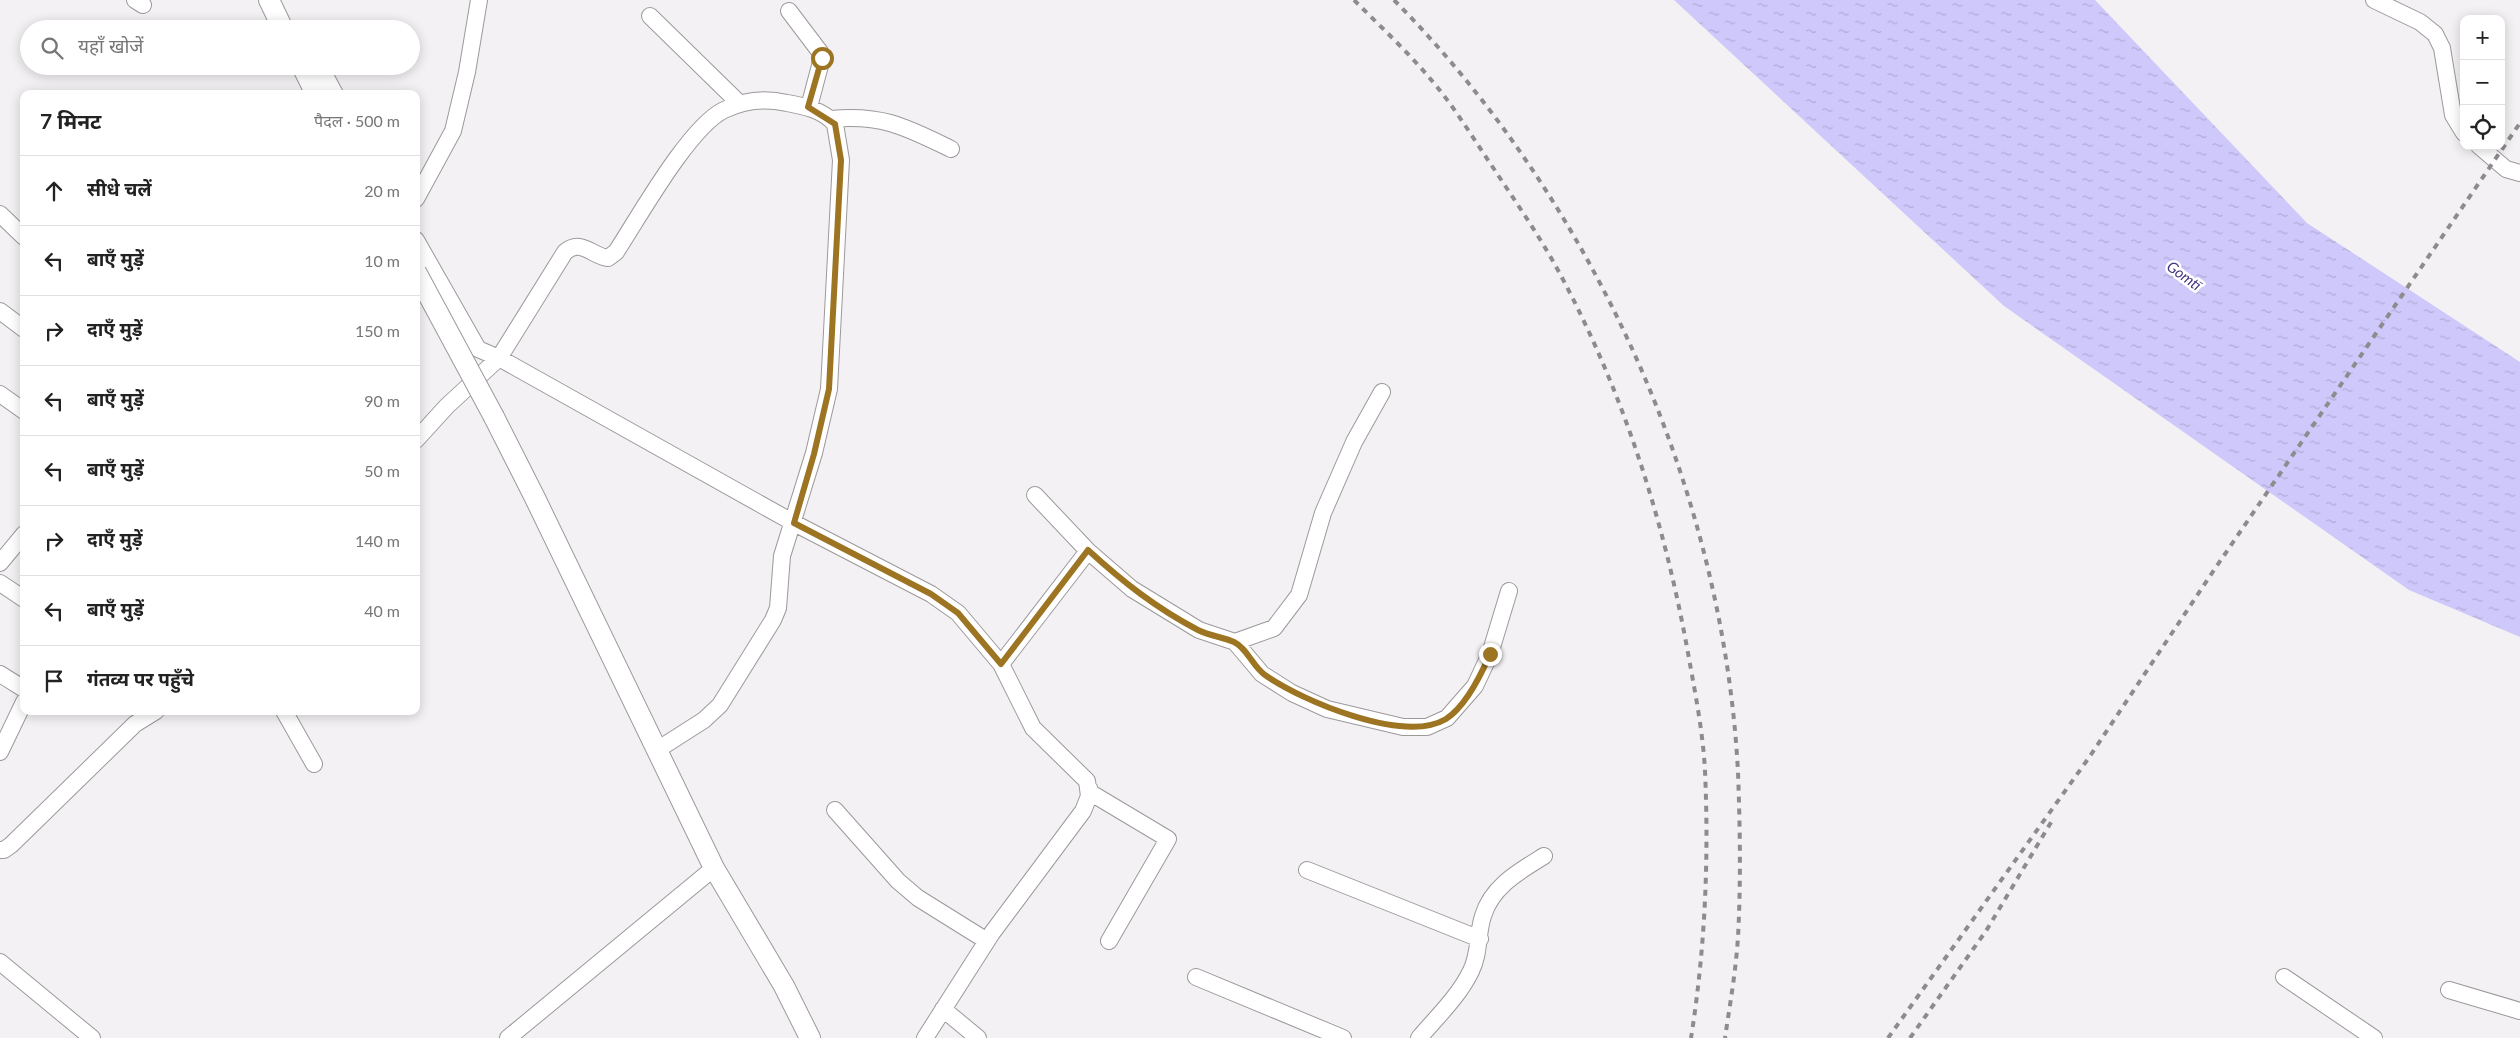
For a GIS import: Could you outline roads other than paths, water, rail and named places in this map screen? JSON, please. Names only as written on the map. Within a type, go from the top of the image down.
[{"type":"street","points":[[269,0],[279,20]]},
{"type":"street","points":[[420,192],[453,132],[467,72],[479,0]]},
{"type":"street","points":[[2374,0],[2420,22],[2435,34],[2442,48],[2453,115],[2460,126]]},
{"type":"street","points":[[789,11],[820,52],[822,58],[808,107]]},
{"type":"street","points":[[650,16],[739,104]]},
{"type":"street","points":[[306,75],[314,90]]},
{"type":"street","points":[[325,75],[333,90]]},
{"type":"street","points":[[420,436],[447,406],[499,358],[566,252],[576,246],[583,247],[601,257],[608,258],[616,252],[689,142],[714,116],[739,104],[761,100],[808,107],[831,120],[838,132],[841,160],[830,380],[814,454],[794,523],[782,556],[778,608],[773,620],[720,705],[704,720],[657,750]]},
{"type":"street","points":[[831,120],[856,117],[878,119],[901,125],[951,149]]},
{"type":"street","points":[[2484,150],[2506,169],[2520,173]]},
{"type":"street","points":[[0,214],[20,233]]},
{"type":"street","points":[[420,247],[478,349],[499,358],[794,523],[931,594],[958,613],[1001,664],[1033,728],[1087,781],[1091,793],[1168,839],[1109,941]]},
{"type":"street","points":[[420,279],[536,498],[714,868],[784,986],[810,1038]]},
{"type":"street","points":[[0,311],[20,326]]},
{"type":"street","points":[[1235,642],[1274,628],[1298,595],[1323,513],[1354,442],[1382,392]]},
{"type":"street","points":[[0,394],[20,408]]},
{"type":"street","points":[[1035,495],[1088,550],[1132,589],[1198,630],[1235,642],[1262,674],[1292,693],[1327,709],[1403,727],[1427,727],[1447,718],[1476,686],[1490,654],[1508,591]]},
{"type":"street","points":[[0,562],[20,539]]},
{"type":"street","points":[[1001,664],[1088,550]]},
{"type":"street","points":[[0,583],[20,596]]},
{"type":"street","points":[[0,674],[20,686]]},
{"type":"street","points":[[0,752],[6,724],[20,707]]},
{"type":"street","points":[[0,850],[4,850],[11,845],[135,724],[150,715]]},
{"type":"street","points":[[286,715],[314,764]]},
{"type":"street","points":[[925,1038],[987,941],[1083,811],[1089,788]]},
{"type":"street","points":[[836,810],[898,881],[918,898],[987,941]]},
{"type":"street","points":[[1419,1038],[1470,973],[1477,958],[1482,916],[1498,888],[1511,877],[1544,856]]},
{"type":"street","points":[[508,1038],[714,868]]},
{"type":"street","points":[[1307,870],[1480,939]]},
{"type":"street","points":[[0,962],[92,1038]]},
{"type":"street","points":[[1196,977],[1343,1038]]},
{"type":"street","points":[[2284,977],[2374,1038]]},
{"type":"street","points":[[2449,990],[2520,1011]]},
{"type":"street","points":[[943,1009],[978,1038]]},
{"type":"water","name":"Gomtī","points":[[1674,0],[2095,0],[2307,223],[2520,362],[2520,637],[2409,590],[2004,306]]},
{"type":"railway","points":[[1354,0],[1405,50],[1441,92],[1464,123],[1535,231],[1559,272],[1603,363],[1622,410],[1654,505],[1667,554],[1688,653],[1704,756],[1706,804],[1705,905],[1700,972],[1691,1038]]},
{"type":"railway","points":[[1394,0],[1465,79],[1530,166],[1586,258],[1635,355],[1675,456],[1706,560],[1727,666],[1738,772],[1740,854],[1738,937],[1725,1038]]},
{"type":"railway","points":[[1888,1038],[2088,759],[2214,570],[2520,123]]},
{"type":"railway","points":[[1910,1038],[1986,931],[2053,819]]}]
